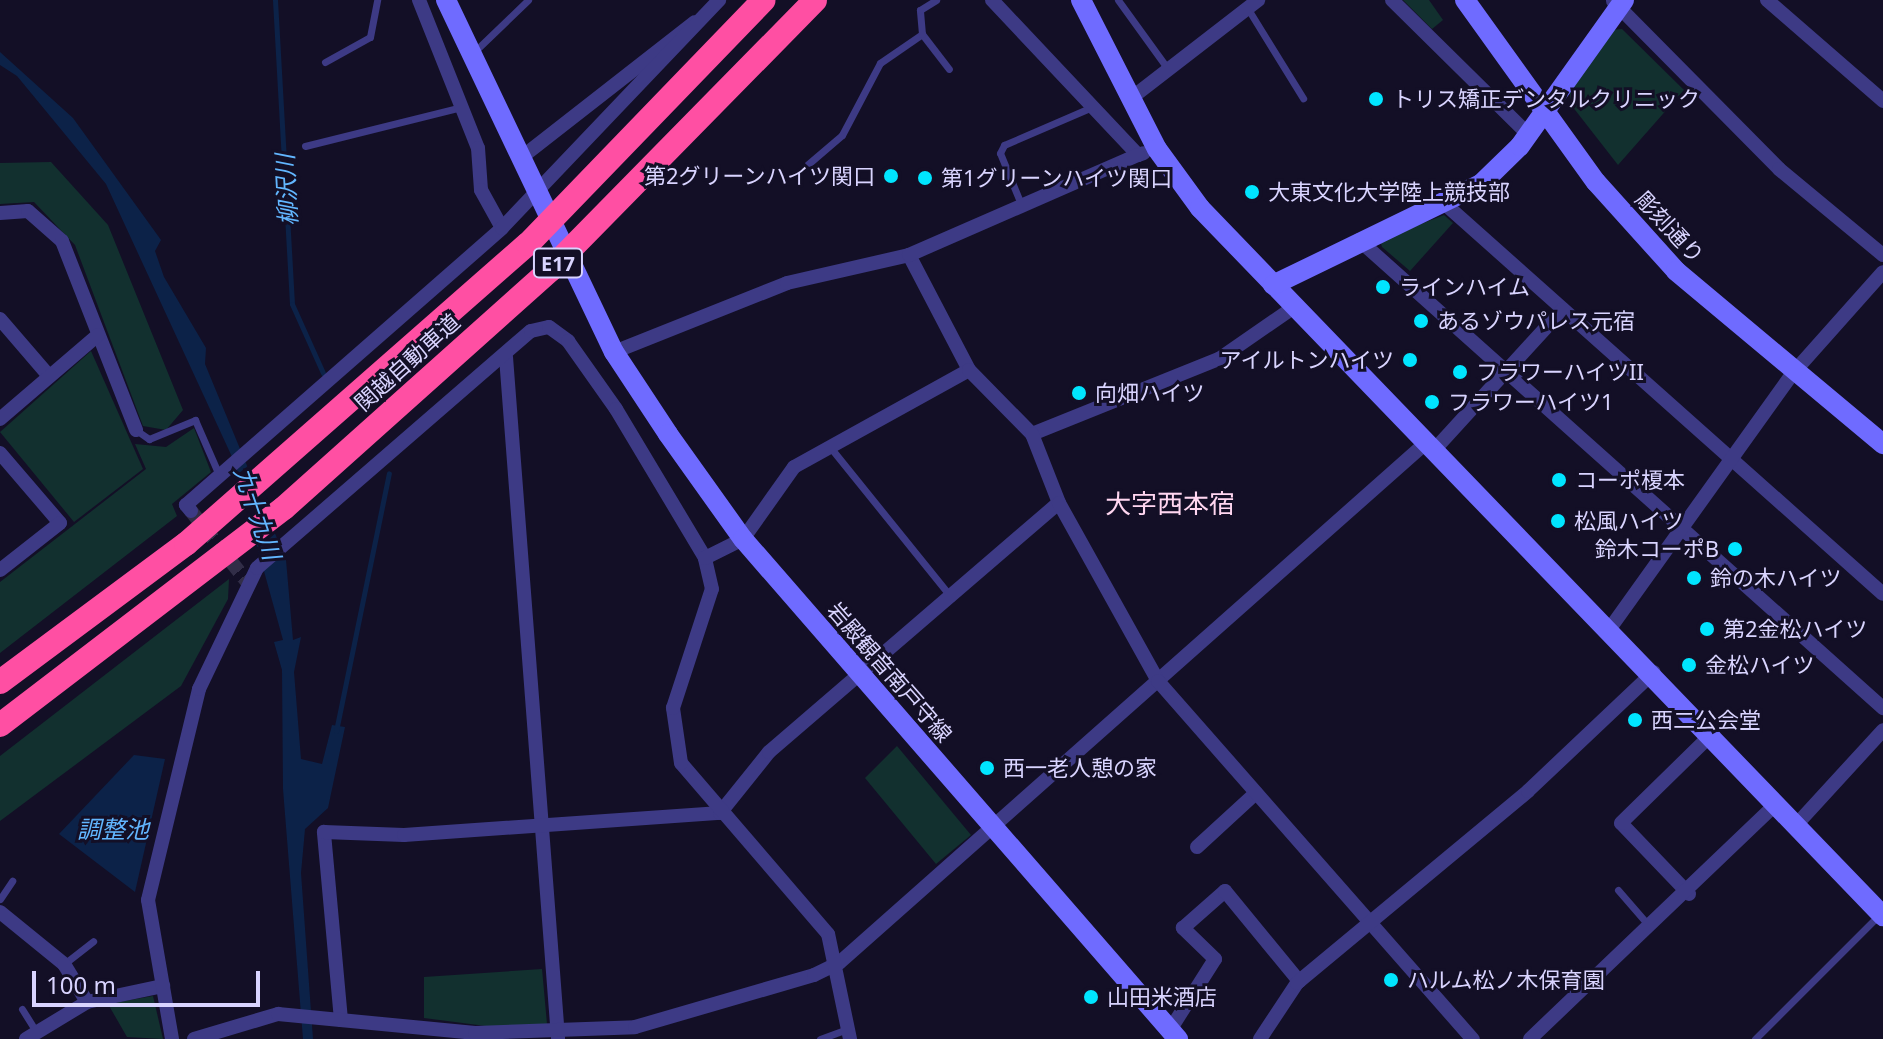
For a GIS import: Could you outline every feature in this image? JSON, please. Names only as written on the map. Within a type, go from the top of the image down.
[{"type":"highway","name":"関越自動車道","points":[[0,682],[239,499],[528,244],[764,0]]},
{"type":"highway","name":"関越自動車道","points":[[0,725],[284,508],[550,270],[815,0]]},
{"type":"street","points":[[419,0],[478,148],[481,190],[502,228]]},
{"type":"street","name":"岩殿観音南戸守線","points":[[446,0],[614,352],[743,539],[1174,1035]]},
{"type":"street","points":[[191,511],[186,505],[502,228],[719,0]]},
{"type":"street","points":[[992,0],[1090,108],[1147,152],[1294,307],[1611,627],[1882,914]]},
{"type":"street","points":[[1081,0],[1134,96],[1147,152]]},
{"type":"street","points":[[1392,0],[1527,133]]},
{"type":"street","name":"彫刻通り","points":[[1465,0],[1543,110],[1676,271],[1793,373],[1883,444]]},
{"type":"street","points":[[1767,0],[1883,101]]},
{"type":"street","points":[[1273,285],[1359,240],[1445,204],[1481,184],[1527,133],[1618,3],[1779,169],[1883,255]]},
{"type":"street","points":[[1134,96],[1253,4]]},
{"type":"street","points":[[522,157],[677,30],[704,18]]},
{"type":"street","points":[[614,352],[787,283],[909,255],[1147,152]]},
{"type":"street","points":[[1445,204],[1883,594]]},
{"type":"street","points":[[0,213],[28,211],[62,241],[136,430]]},
{"type":"street","points":[[1359,240],[1883,708]]},
{"type":"street","points":[[909,255],[969,370],[1032,434],[1059,503],[1158,681],[1473,1039]]},
{"type":"street","points":[[1611,627],[1793,373],[1883,272]]},
{"type":"street","points":[[1032,434],[1219,359],[1294,307]]},
{"type":"street","points":[[194,1039],[290,1015],[558,1036],[635,1027],[839,963],[1432,444],[1507,371],[1563,309]]},
{"type":"street","points":[[0,319],[49,376]]},
{"type":"street","points":[[172,1039],[148,900],[175,778],[199,689],[257,568],[506,357],[531,331],[549,327],[568,341],[665,484],[705,558],[712,589],[673,708],[675,745],[681,763],[812,907],[839,963],[850,1033]]},
{"type":"street","points":[[0,419],[98,335]]},
{"type":"street","points":[[506,357],[558,1036]]},
{"type":"street","points":[[705,558],[743,539],[786,474],[969,370]]},
{"type":"street","points":[[0,453],[60,523],[0,570]]},
{"type":"street","points":[[338,1020],[324,832],[542,826],[727,810],[769,752],[1059,503]]},
{"type":"street","points":[[1260,1039],[1280,999],[1299,981],[1372,923],[1654,672]]},
{"type":"street","points":[[1797,824],[1883,730]]},
{"type":"street","points":[[1689,894],[1621,823],[1713,733]]},
{"type":"street","points":[[1197,847],[1256,793]]},
{"type":"street","points":[[1530,1039],[1689,894],[1777,803]]},
{"type":"street","points":[[1174,1035],[1215,959],[1183,928],[1225,891],[1299,981]]},
{"type":"street","points":[[0,912],[64,964],[87,1002]]},
{"type":"street","points":[[35,1037],[87,1002],[163,986]]},
{"type":"lane","points":[[325,62],[370,37],[377,0]]},
{"type":"lane","points":[[472,54],[528,0]]},
{"type":"lane","points":[[936,0],[920,10],[922,34],[949,69]]},
{"type":"lane","points":[[1118,0],[1168,69]]},
{"type":"lane","points":[[1253,4],[1303,98]]},
{"type":"lane","points":[[807,165],[842,135],[880,63],[922,34]]},
{"type":"lane","points":[[305,146],[464,107]]},
{"type":"lane","points":[[1021,204],[1000,153],[1004,145],[1090,108]]},
{"type":"lane","points":[[136,430],[149,439],[195,420],[220,477]]},
{"type":"lane","points":[[830,447],[952,598]]},
{"type":"lane","points":[[0,899],[12,881]]},
{"type":"lane","points":[[1618,890],[1651,928]]},
{"type":"lane","points":[[1755,1039],[1882,914]]},
{"type":"lane","points":[[64,964],[93,941]]},
{"type":"lane","points":[[22,1009],[35,1037]]},
{"type":"lane","points":[[820,1039],[850,1033]]},
{"type":"green space","points":[[1403,0],[1429,0],[1443,20],[1432,29]]},
{"type":"green space","points":[[1622,29],[1684,90],[1618,165],[1572,106],[1569,91],[1611,30]]},
{"type":"green space","points":[[51,162],[108,225],[183,410],[166,430],[143,426],[75,245],[34,202],[0,204],[0,163]]},
{"type":"green space","points":[[1444,215],[1453,223],[1410,271],[1382,247],[1380,240]]},
{"type":"green space","points":[[91,351],[143,469],[74,522],[0,432]]},
{"type":"green space","points":[[194,428],[211,472],[172,504],[177,516],[0,653],[0,582],[146,469],[135,444],[166,447]]},
{"type":"green space","points":[[229,579],[228,599],[181,686],[0,821],[0,756]]},
{"type":"green space","points":[[897,746],[971,835],[936,864],[865,778]]},
{"type":"green space","points":[[542,969],[547,1024],[501,1028],[424,1018],[424,977]]},
{"type":"green space","points":[[153,996],[163,1039],[127,1037],[108,1004]]},
{"type":"water","name":"九十九川","points":[[0,52],[73,118],[161,240],[155,251],[164,277],[206,348],[205,364],[286,560],[293,640],[301,637],[294,672],[301,759],[322,764],[332,725],[345,727],[328,808],[305,829],[301,873],[313,1039],[303,1039],[283,789],[282,670],[274,642],[283,640],[233,459],[106,184],[17,76],[0,65]]},
{"type":"water","name":"調整池","points":[[134,755],[165,759],[135,892],[59,834]]},
{"type":"pier","points":[[253,462],[279,530],[259,548],[234,477]]},
{"type":"waterway","name":"柳沢川","points":[[275,0],[292,304],[323,373]]},
{"type":"waterway","name":"柳沢川","points":[[336,731],[389,473]]},
{"type":"tunnel","points":[[191,511],[248,583]]},
{"type":"place","name":"トリス矯正デンタルクリニック","points":[[1376,99]]},
{"type":"place","name":"第2グリーンハイツ関口","points":[[891,176]]},
{"type":"place","name":"第1グリーンハイツ関口","points":[[925,178]]},
{"type":"place","name":"大東文化大学陸上競技部","points":[[1252,192]]},
{"type":"place","name":"ラインハイム","points":[[1383,287]]},
{"type":"place","name":"あるゾウパレス元宿","points":[[1421,321]]},
{"type":"place","name":"アイルトンハイツ","points":[[1410,360]]},
{"type":"place","name":"フラワーハイツII","points":[[1460,372]]},
{"type":"place","name":"向畑ハイツ","points":[[1079,393]]},
{"type":"place","name":"フラワーハイツ1","points":[[1432,402]]},
{"type":"place","name":"コーポ榎本","points":[[1559,480]]},
{"type":"place","name":"松風ハイツ","points":[[1558,521]]},
{"type":"place","name":"鈴木コーポB","points":[[1735,549]]},
{"type":"place","name":"鈴の木ハイツ","points":[[1694,578]]},
{"type":"place","name":"第2金松ハイツ","points":[[1707,629]]},
{"type":"place","name":"金松ハイツ","points":[[1689,665]]},
{"type":"place","name":"西二公会堂","points":[[1635,720]]},
{"type":"place","name":"西一老人憩の家","points":[[987,768]]},
{"type":"place","name":"ハルム松ノ木保育園","points":[[1391,980]]},
{"type":"place","name":"山田米酒店","points":[[1091,997]]},
{"type":"district","name":"大字西本宿","points":[[1170,504]]}]
